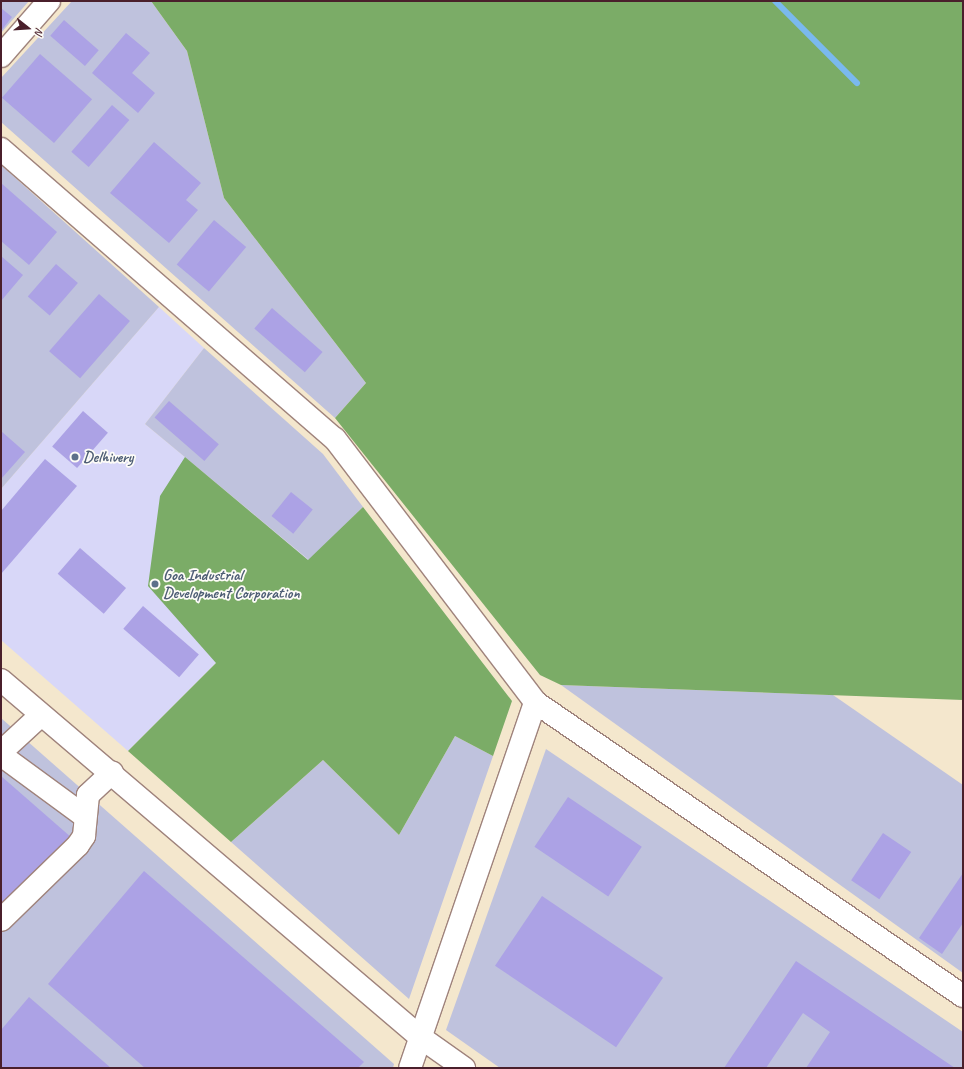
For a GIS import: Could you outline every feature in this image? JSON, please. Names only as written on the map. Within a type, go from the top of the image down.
[{"type":"street","points":[[1,56],[49,1]]},
{"type":"street","points":[[1,149],[335,439],[535,702],[963,996]]},
{"type":"street","points":[[1,680],[420,1037],[464,1068]]},
{"type":"street","points":[[410,1068],[535,702]]},
{"type":"street","points":[[41,715],[1,754],[84,816]]},
{"type":"street","points":[[1,920],[78,845],[84,836],[84,816],[88,795],[112,773]]},
{"type":"shaded area","points":[[1,1],[29,1],[1,33]]},
{"type":"shaded area","points":[[72,1],[151,1],[187,51],[224,198],[366,383],[335,418],[1,122],[1,78]]},
{"type":"shaded area","points":[[1,165],[159,307],[1,489]]},
{"type":"shaded area","name":"Goa Industrial Development Corporation","points":[[159,307],[204,348],[145,424],[309,560],[216,663],[128,751],[1,640],[1,489]]},
{"type":"shaded area","points":[[204,348],[323,454],[363,507],[309,560],[145,424]]},
{"type":"shaded area","points":[[561,685],[833,695],[963,785],[963,973]]},
{"type":"shaded area","points":[[1,718],[394,1064],[393,1068],[1,1068]]},
{"type":"shaded area","points":[[455,736],[493,756],[409,999],[231,842],[323,760],[399,835]]},
{"type":"shaded area","points":[[546,749],[963,1032],[963,1068],[500,1068],[446,1030]]},
{"type":"green space","points":[[151,1],[963,1],[963,700],[561,685],[540,675],[335,418],[366,383],[224,198],[187,51]]},
{"type":"green space","points":[[185,457],[308,560],[363,507],[512,701],[493,756],[455,736],[399,835],[323,760],[231,842],[128,751],[216,663],[148,586],[160,496]]},
{"type":"building","points":[[1,8],[12,17],[1,31]]},
{"type":"building","points":[[64,20],[99,50],[85,66],[50,36]]},
{"type":"building","points":[[126,33],[150,53],[132,73],[155,93],[138,113],[92,73]]},
{"type":"building","points":[[40,54],[92,99],[54,143],[2,98]]},
{"type":"building","points":[[112,105],[129,120],[89,167],[71,152]]},
{"type":"building","points":[[154,142],[201,183],[186,200],[198,210],[169,243],[110,193]]},
{"type":"building","points":[[1,183],[57,232],[29,265],[1,241]]},
{"type":"building","points":[[214,220],[246,247],[209,291],[177,264]]},
{"type":"building","points":[[1,256],[23,275],[1,301]]},
{"type":"building","points":[[56,264],[78,283],[50,315],[28,296]]},
{"type":"building","points":[[99,294],[130,321],[80,378],[49,351]]},
{"type":"building","points":[[272,308],[323,352],[305,372],[254,328]]},
{"type":"building","points":[[169,401],[219,444],[204,461],[155,418]]},
{"type":"building","points":[[83,411],[108,433],[77,468],[52,446]]},
{"type":"building","points":[[1,431],[25,452],[1,479]]},
{"type":"building","points":[[45,459],[77,486],[1,574],[1,511]]},
{"type":"building","points":[[291,492],[313,510],[293,534],[271,516]]},
{"type":"building","points":[[80,548],[126,588],[104,614],[58,574]]},
{"type":"building","points":[[143,606],[199,655],[179,677],[123,629]]},
{"type":"building","points":[[1,776],[72,838],[1,909]]},
{"type":"building","points":[[568,797],[642,847],[608,897],[534,847]]},
{"type":"building","points":[[883,833],[911,852],[879,899],[851,880]]},
{"type":"building","points":[[144,871],[364,1062],[358,1068],[145,1068],[48,984]]},
{"type":"building","points":[[963,873],[963,923],[942,954],[919,938]]},
{"type":"building","points":[[542,896],[663,978],[616,1047],[495,966]]},
{"type":"building","points":[[796,961],[955,1068],[806,1068],[830,1032],[803,1013],[766,1068],[724,1068]]},
{"type":"building","points":[[29,997],[111,1068],[1,1068],[1,1030]]},
{"type":"waterway","points":[[775,1],[857,83]]},
{"type":"place","name":"Delhivery","points":[[75,457]]},
{"type":"place","name":"Goa Industrial Development Corporation","points":[[155,584]]}]
